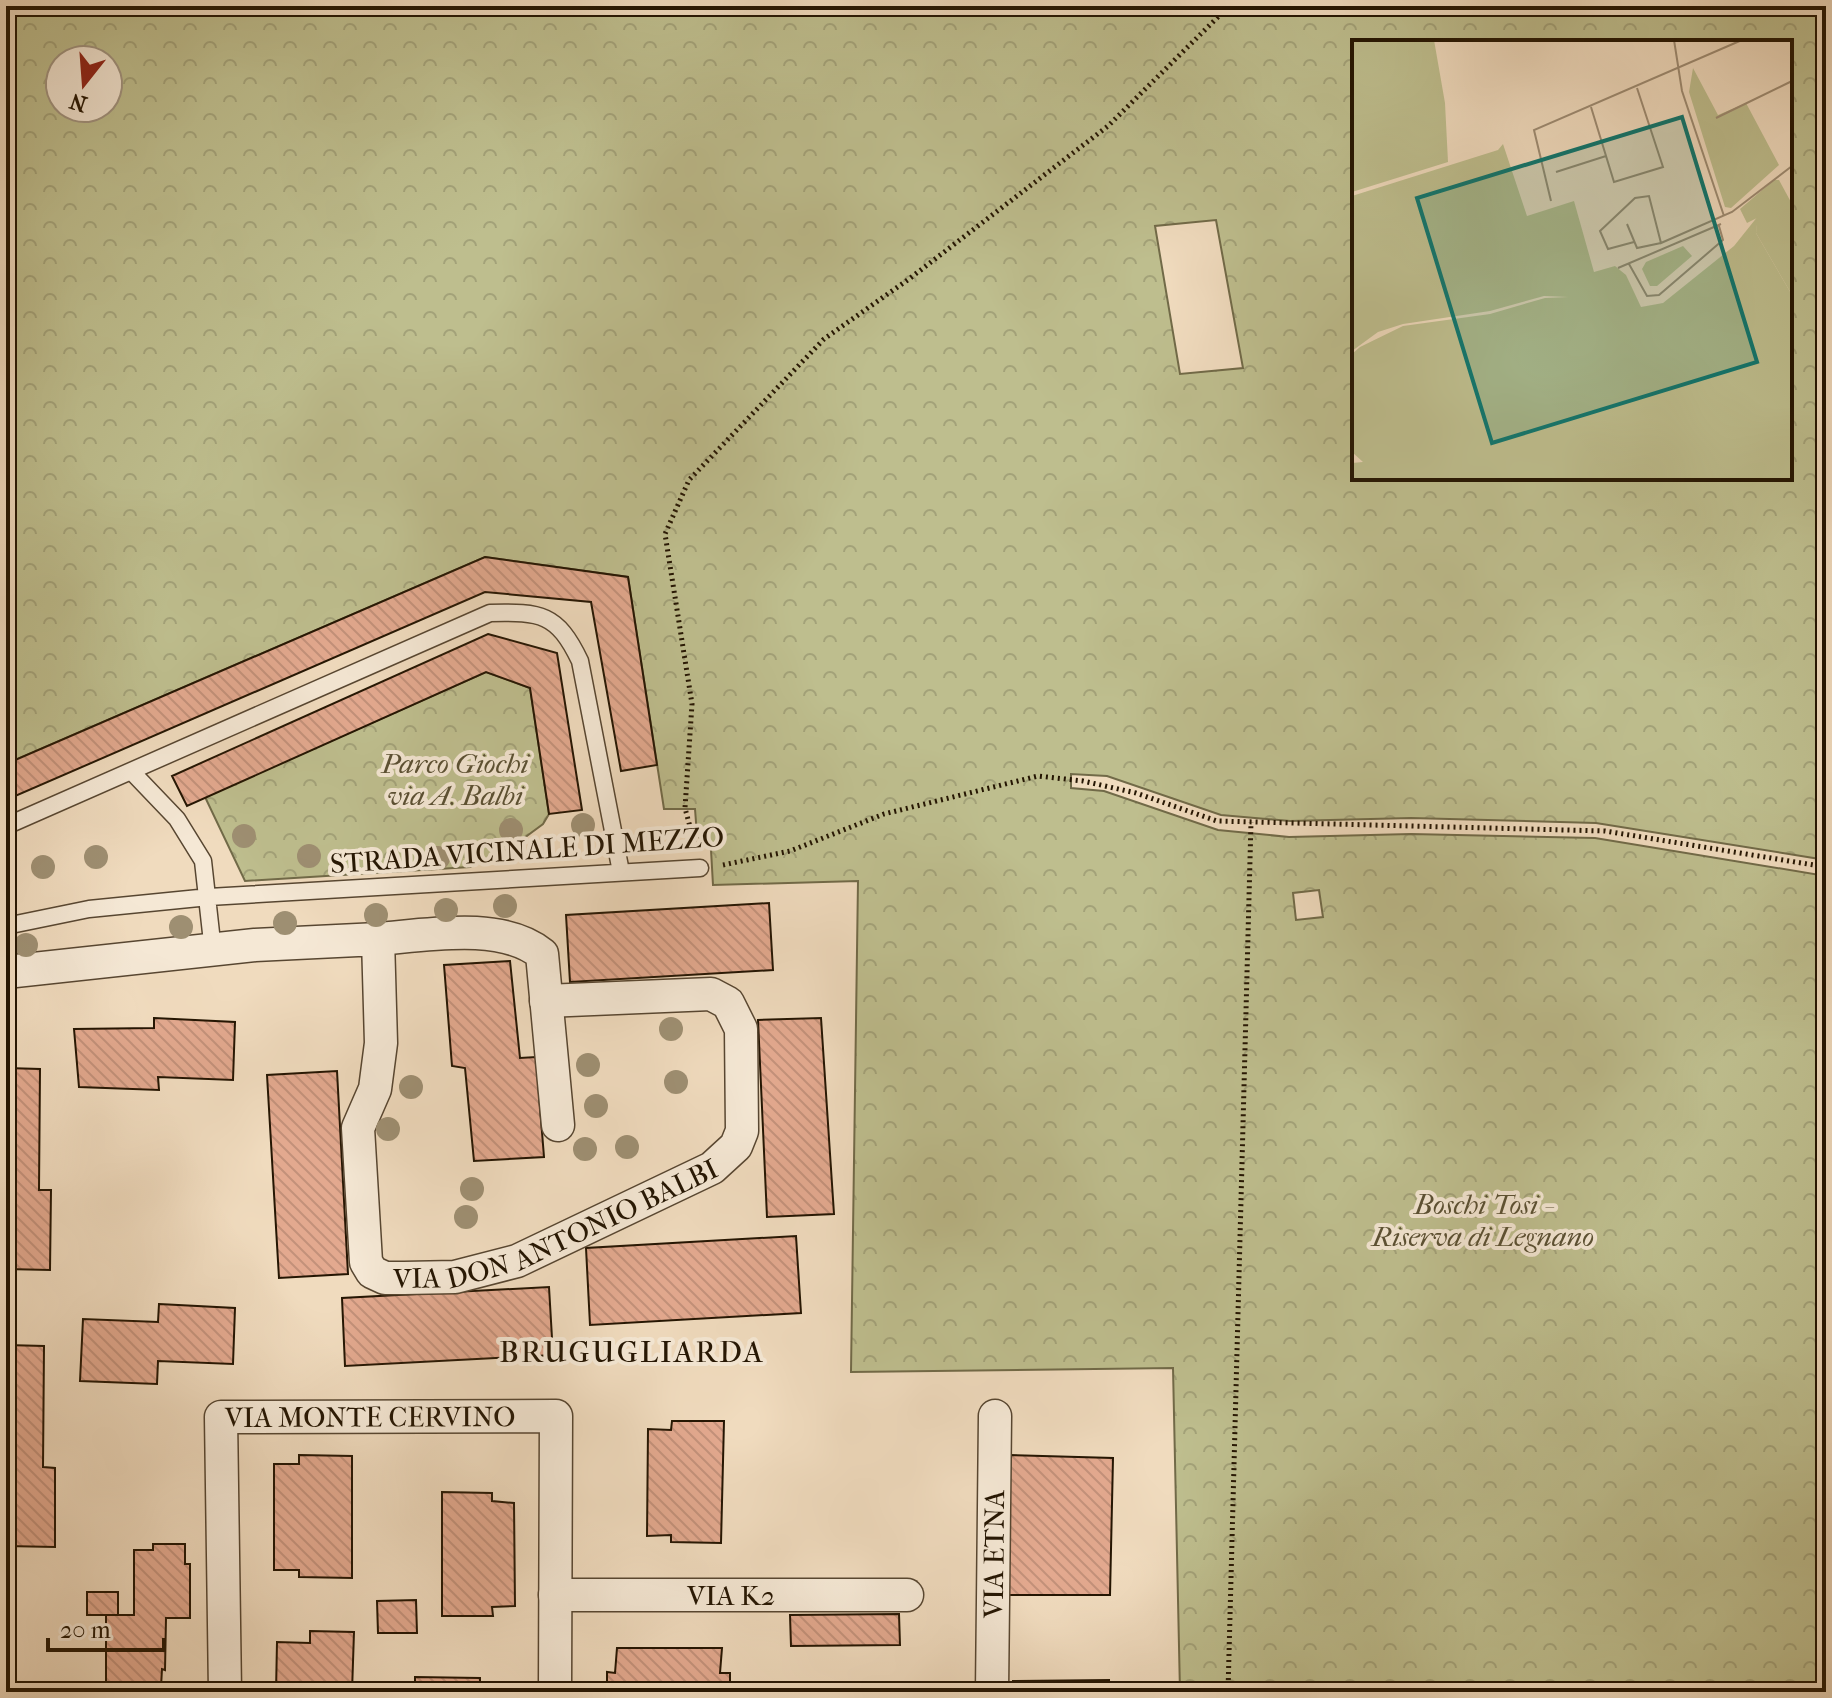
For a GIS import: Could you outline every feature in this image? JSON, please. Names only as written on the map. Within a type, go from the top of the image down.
[{"type":"street","points":[[6,972],[213,951],[501,934],[528,943],[542,954],[558,1125]]},
{"type":"street","name":"VIA DON ANTONIO BALBI","points":[[378,939],[381,1043],[375,1089],[358,1128],[366,1262],[372,1272],[385,1278],[455,1277],[517,1261],[712,1168],[736,1146],[742,1131],[741,1029],[728,1003],[711,994],[546,1001]]},
{"type":"street","name":"VIA MONTE CERVINO","points":[[225,1692],[221,1417],[556,1416],[555,1595]]},
{"type":"street","name":"VIA ETNA","points":[[992,1692],[995,1416]]},
{"type":"street","points":[[555,1595],[555,1692]]},
{"type":"street","name":"VIA K2","points":[[555,1595],[907,1595]]},
{"type":"lane","points":[[6,826],[133,773],[490,613],[529,612],[553,620],[568,635],[580,661],[621,872]]},
{"type":"lane","points":[[133,773],[191,836],[203,861],[213,951]]},
{"type":"lane","name":"STRADA VICINALE DI MEZZO","points":[[6,926],[89,909],[209,897],[700,868]]},
{"type":"path","points":[[700,868],[685,808],[692,704],[665,534],[689,480],[824,339],[909,279],[1108,126],[1229,6]]},
{"type":"path","name":"STRADA VICINALE DI MEZZO","points":[[700,868],[790,851],[884,814],[1038,776],[1083,781],[1136,793],[1217,821],[1605,831],[1826,867]]},
{"type":"path","points":[[1228,1692],[1251,822]]},
{"type":"green space","name":"Boschi Tosi - Riserva di Legnano","points":[[6,6],[1826,6],[1826,860],[1596,823],[1411,818],[1290,821],[1221,815],[1107,776],[1071,774],[1071,788],[1104,791],[1218,830],[1289,837],[1411,834],[1595,838],[1826,876],[1826,1692],[1180,1692],[1173,1368],[851,1372],[858,881],[713,885],[711,850],[697,835],[695,809],[664,809],[628,577],[485,557],[6,764]],"holes":[[[1216,220],[1243,368],[1180,374],[1155,226]],[[1319,890],[1323,917],[1296,920],[1293,893]]]},
{"type":"green space","name":"Parco Giochi via A. Balbi","points":[[486,672],[530,688],[549,814],[543,824],[512,847],[470,867],[245,881],[205,797]]},
{"type":"building","points":[[485,557],[628,577],[657,765],[621,771],[591,602],[485,592],[6,800],[6,764]]},
{"type":"building","points":[[488,634],[557,653],[582,810],[549,814],[530,688],[486,672],[187,806],[172,776]]},
{"type":"building","points":[[769,903],[773,970],[570,982],[566,915]]},
{"type":"building","points":[[510,961],[520,1058],[536,1057],[544,1157],[474,1161],[465,1068],[452,1066],[444,965]]},
{"type":"building","points":[[154,1018],[235,1022],[233,1080],[158,1077],[159,1090],[79,1087],[74,1029],[154,1028]]},
{"type":"building","points":[[821,1018],[834,1214],[767,1217],[758,1020]]},
{"type":"building","points":[[6,1068],[40,1069],[39,1190],[51,1190],[50,1270],[6,1269]]},
{"type":"building","points":[[337,1071],[348,1274],[279,1278],[267,1075]]},
{"type":"building","points":[[796,1236],[801,1313],[590,1325],[586,1248]]},
{"type":"building","points":[[549,1287],[553,1355],[345,1366],[342,1298]]},
{"type":"building","points":[[159,1304],[235,1308],[233,1364],[158,1361],[157,1384],[80,1381],[83,1319],[158,1322]]},
{"type":"building","points":[[6,1345],[44,1346],[43,1467],[55,1468],[55,1547],[6,1546]]},
{"type":"building","points":[[672,1421],[724,1421],[721,1543],[671,1542],[671,1535],[647,1536],[648,1429],[671,1430]]},
{"type":"building","points":[[299,1455],[352,1456],[352,1578],[299,1577],[299,1570],[274,1570],[274,1464],[299,1464]]},
{"type":"building","points":[[1009,1455],[1113,1458],[1110,1595],[1009,1595]]},
{"type":"building","points":[[442,1492],[492,1493],[492,1501],[514,1503],[515,1606],[492,1607],[493,1616],[442,1616]]},
{"type":"building","points":[[153,1544],[185,1544],[185,1564],[190,1564],[190,1618],[166,1618],[165,1670],[162,1669],[161,1687],[131,1687],[130,1682],[106,1682],[106,1615],[134,1615],[134,1550],[153,1550]]},
{"type":"building","points":[[87,1592],[118,1592],[118,1615],[87,1615]]},
{"type":"building","points":[[416,1600],[417,1633],[378,1633],[377,1601]]},
{"type":"building","points":[[899,1614],[900,1645],[791,1646],[790,1615]]},
{"type":"building","points":[[310,1631],[354,1632],[352,1692],[276,1692],[277,1642],[310,1643]]},
{"type":"building","points":[[617,1648],[722,1648],[720,1673],[730,1673],[730,1692],[607,1692],[607,1672],[615,1673]]},
{"type":"building","points":[[415,1677],[480,1678],[480,1692],[415,1692]]},
{"type":"building","points":[[1109,1680],[1109,1692],[1013,1692],[1013,1681]]},
{"type":"building","points":[[883,1686],[883,1692],[808,1692],[808,1687]]},
{"type":"district","name":"BRUGUGLIARDA","points":[[632,1352]]}]
